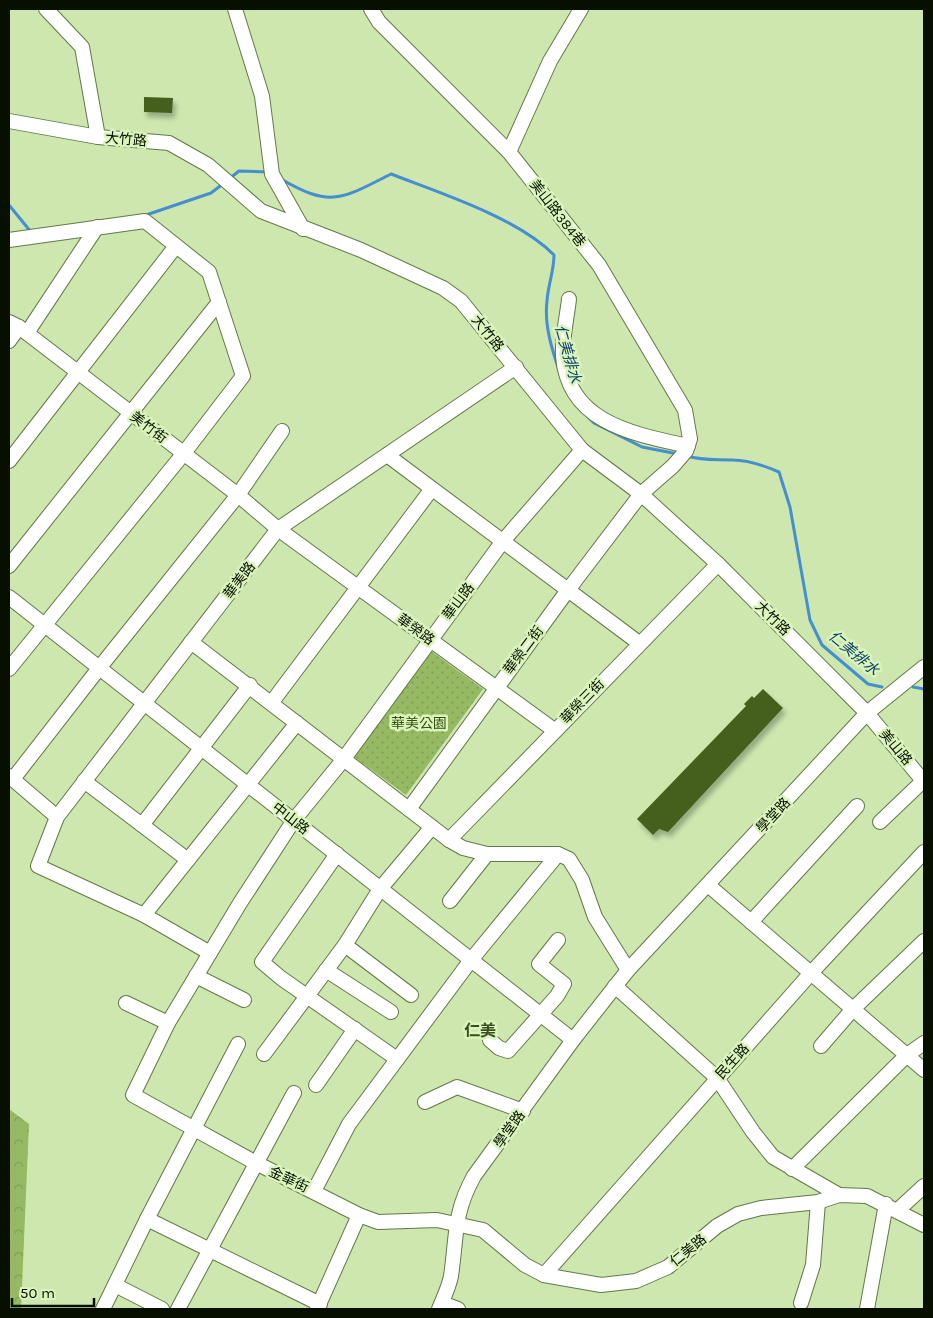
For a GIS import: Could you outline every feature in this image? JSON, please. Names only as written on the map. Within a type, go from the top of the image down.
[{"type":"street","points":[[46,9],[82,47],[98,136]]},
{"type":"street","points":[[235,9],[262,96],[272,174],[303,229]]},
{"type":"street","name":"美山路384巷","points":[[372,9],[379,22],[509,152],[599,265],[685,410],[690,439],[687,448]]},
{"type":"street","points":[[509,152],[550,61],[581,9]]},
{"type":"street","name":"大竹路","points":[[9,121],[98,136],[169,143],[208,164],[233,188],[261,210],[303,229],[361,250],[443,288],[461,301],[475,316],[582,450],[641,494],[718,564],[867,713]]},
{"type":"street","points":[[9,240],[145,221],[209,272],[243,376],[184,453],[9,670]]},
{"type":"street","points":[[9,341],[98,227]]},
{"type":"street","points":[[9,461],[176,246]]},
{"type":"street","points":[[569,299],[563,355],[573,394],[619,429],[687,448]]},
{"type":"street","points":[[9,566],[219,302]]},
{"type":"street","name":"美竹街","points":[[19,328],[184,453],[278,529]]},
{"type":"street","name":"華美路","points":[[144,915],[38,866],[57,817],[278,529],[516,367]]},
{"type":"street","points":[[57,817],[11,777],[238,495],[282,431]]},
{"type":"street","name":"華榮二街","points":[[408,809],[496,687],[641,494],[674,466],[687,448]]},
{"type":"street","name":"華山路","points":[[133,1095],[168,1023],[240,903],[294,820],[343,760],[503,541],[582,450]]},
{"type":"street","points":[[387,455],[431,490],[503,541],[639,643]]},
{"type":"street","points":[[272,702],[431,490]]},
{"type":"street","name":"華榮路","points":[[278,529],[554,730]]},
{"type":"street","name":"華榮三街","points":[[449,840],[554,730],[718,564]]},
{"type":"street","name":"中山路","points":[[9,597],[46,624],[573,1040]]},
{"type":"street","points":[[191,642],[250,685],[343,760],[449,840],[463,848],[487,854],[558,854],[569,859],[582,880],[595,917],[628,970]]},
{"type":"street","name":"學堂路","points":[[441,1306],[451,1278],[456,1224],[462,1198],[474,1176],[573,1040],[628,970],[867,713],[924,667]]},
{"type":"street","points":[[142,825],[250,685]]},
{"type":"street","name":"美山路","points":[[867,713],[924,781]]},
{"type":"street","points":[[210,954],[144,915],[297,722]]},
{"type":"street","points":[[84,781],[188,860]]},
{"type":"street","points":[[880,822],[924,781]]},
{"type":"street","points":[[751,922],[857,806]]},
{"type":"street","points":[[264,1054],[346,944],[380,889],[432,827]]},
{"type":"street","name":"民生路","points":[[544,1275],[811,973],[924,852]]},
{"type":"street","points":[[337,854],[262,962],[397,1059]]},
{"type":"street","points":[[450,901],[487,854]]},
{"type":"street","points":[[314,1191],[349,1124],[471,960],[558,854]]},
{"type":"street","points":[[708,885],[924,1070]]},
{"type":"street","points":[[490,1040],[499,1048],[508,1051],[564,984],[538,964],[558,940]]},
{"type":"street","points":[[822,1046],[853,1009],[924,941]]},
{"type":"street","points":[[346,944],[411,995]]},
{"type":"street","points":[[326,970],[391,1012]]},
{"type":"street","points":[[196,976],[244,1000]]},
{"type":"street","points":[[615,986],[717,1078],[753,1132],[773,1157],[839,1194]]},
{"type":"street","points":[[126,1003],[168,1023]]},
{"type":"street","points":[[316,1085],[355,1029]]},
{"type":"street","points":[[792,1169],[907,1055],[924,1043]]},
{"type":"street","points":[[103,1309],[146,1218],[238,1044]]},
{"type":"street","points":[[426,1102],[457,1087],[523,1111]]},
{"type":"street","points":[[178,1309],[209,1248],[294,1093]]},
{"type":"street","name":"金華街","points":[[133,1095],[256,1164],[314,1191],[359,1215],[378,1222],[437,1220],[456,1224]]},
{"type":"street","points":[[868,1309],[892,1207],[924,1186]]},
{"type":"street","name":"仁美路","points":[[456,1224],[483,1230],[525,1265],[544,1275],[601,1286],[636,1281],[668,1267],[717,1226],[738,1214],[761,1208],[818,1202],[839,1194],[867,1196],[892,1207],[924,1225]]},
{"type":"street","points":[[801,1303],[813,1264],[818,1202]]},
{"type":"street","points":[[146,1218],[209,1248],[318,1306],[359,1215]]},
{"type":"street","points":[[115,1285],[162,1309]]},
{"type":"street","points":[[441,1306],[458,1309]]},
{"type":"green space","name":"華美公園","points":[[431,651],[483,689],[406,795],[354,757]]},
{"type":"green space","points":[[9,1109],[29,1124],[21,1309],[9,1309]]},
{"type":"building","points":[[144,97],[173,98],[172,113],[144,112]]},
{"type":"building","points":[[763,689],[783,708],[668,832],[659,829],[653,835],[637,819],[746,706],[744,704]]},
{"type":"waterway","name":"仁美排水","points":[[229,179],[239,171],[267,172]]},
{"type":"waterway","name":"仁美排水","points":[[281,179],[313,194],[337,197],[361,189],[391,174],[455,198],[500,218],[539,242],[554,255],[546,310],[548,328],[560,373]]},
{"type":"waterway","name":"仁美排水","points":[[146,215],[211,193],[224,183]]},
{"type":"waterway","name":"仁美排水","points":[[9,205],[31,232]]},
{"type":"waterway","name":"仁美排水","points":[[565,388],[572,400]]},
{"type":"waterway","name":"仁美排水","points":[[586,415],[594,423],[642,447],[678,454]]},
{"type":"waterway","name":"仁美排水","points":[[687,456],[704,459],[745,461],[779,472],[790,507],[810,620],[822,645],[868,684],[882,687]]},
{"type":"waterway","name":"仁美排水","points":[[913,687],[924,689]]},
{"type":"district","name":"仁美","points":[[480,1030]]}]
